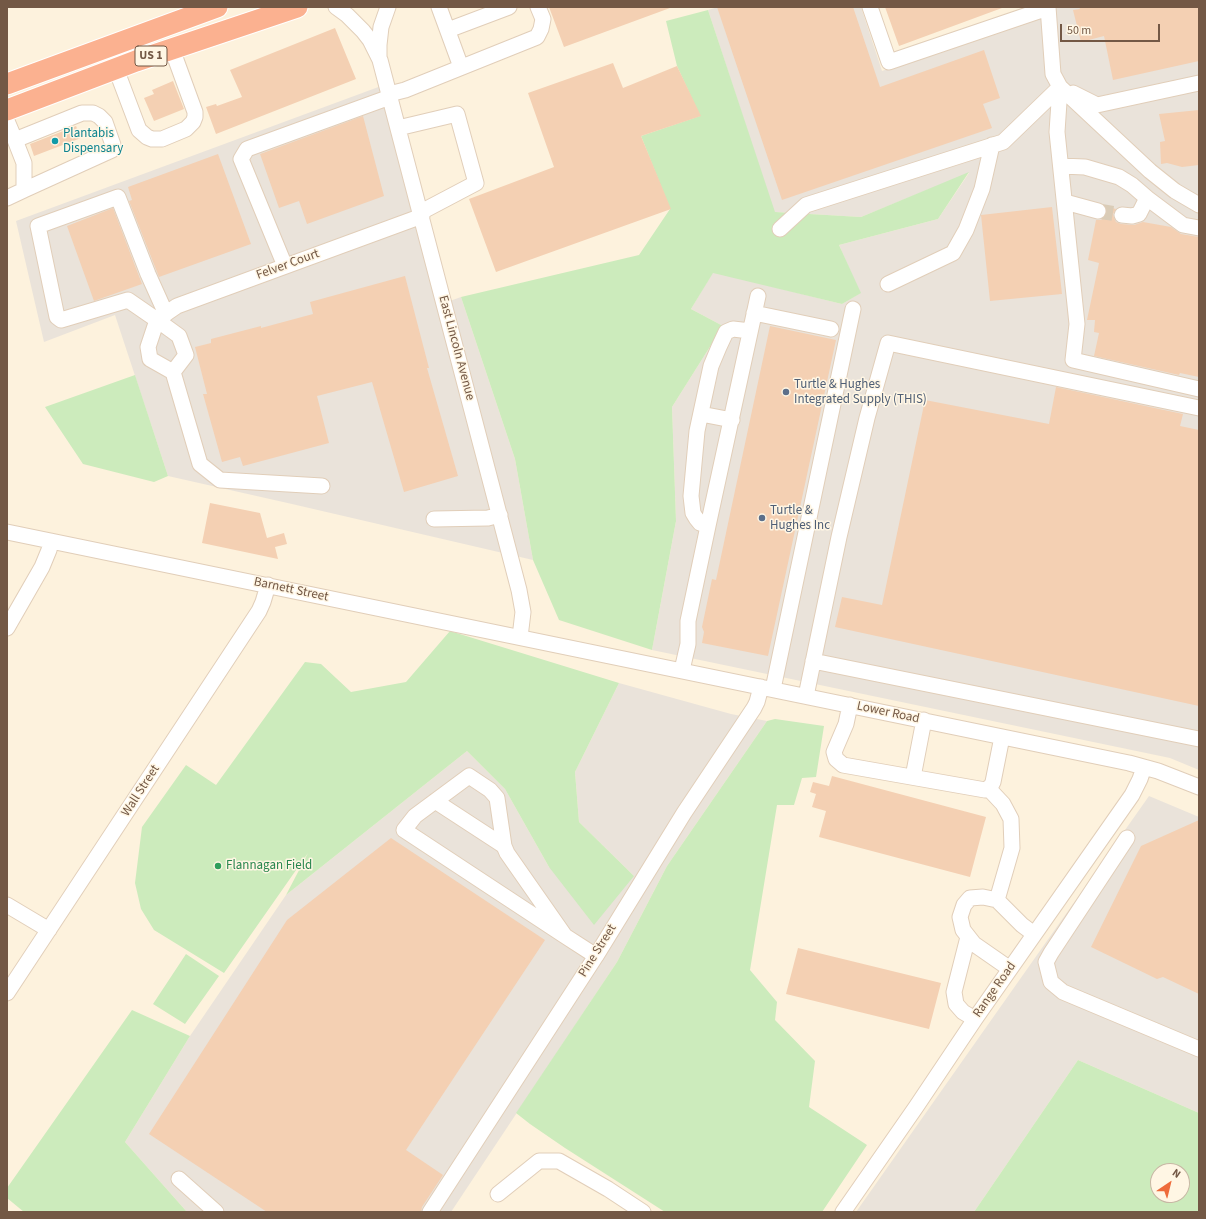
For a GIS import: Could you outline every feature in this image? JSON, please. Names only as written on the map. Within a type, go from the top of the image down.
[{"type":"highway","name":"US 1","points":[[7,84],[217,7]]},
{"type":"highway","name":"US 1","points":[[7,110],[172,49],[297,7]]},
{"type":"street","name":"East Lincoln Avenue","points":[[336,7],[347,15],[363,31],[373,45],[380,60]]},
{"type":"street","name":"East Lincoln Avenue","points":[[388,7],[381,27],[378,45],[380,60],[519,590],[522,612],[520,637]]},
{"type":"street","points":[[439,7],[461,67]]},
{"type":"street","points":[[448,30],[509,7]]},
{"type":"street","points":[[285,266],[241,159],[247,149],[405,90],[537,37],[543,20],[538,7]]},
{"type":"street","points":[[870,7],[889,62],[1048,8],[1053,74],[1060,87],[1150,171],[1175,192],[1199,205]]},
{"type":"street","points":[[116,69],[139,130],[147,138],[162,139],[186,129],[193,122],[195,112],[172,49]]},
{"type":"street","points":[[1060,87],[1097,105],[1199,83]]},
{"type":"street","points":[[780,229],[806,205],[1003,142],[1060,87]]},
{"type":"street","points":[[1060,87],[1057,132],[1077,324],[1074,360],[1199,389]]},
{"type":"street","points":[[7,198],[112,150],[113,145],[105,122],[99,116],[92,113],[82,113],[15,140]]},
{"type":"street","name":"Felver Court","points":[[162,317],[177,306],[421,214],[476,184],[457,114],[398,128]]},
{"type":"street","points":[[7,121],[24,163],[24,190]]},
{"type":"street","points":[[888,284],[954,253],[966,230],[982,189],[992,145]]},
{"type":"street","points":[[24,163],[46,180]]},
{"type":"street","points":[[1061,166],[1085,167],[1119,177],[1132,185],[1183,225],[1199,228]]},
{"type":"street","points":[[173,372],[186,355],[179,336],[162,317],[128,300],[61,320],[57,317],[38,226],[118,197],[148,274],[162,317],[148,347],[150,359],[173,372],[200,464],[220,480],[322,486]]},
{"type":"street","points":[[1122,215],[1132,216],[1139,214],[1147,198]]},
{"type":"street","points":[[1065,202],[1098,211]]},
{"type":"street","points":[[682,670],[688,644],[688,621],[758,296]]},
{"type":"street","name":"Pine Street","points":[[430,1212],[596,956],[684,813],[767,688],[853,309]]},
{"type":"street","points":[[754,313],[831,329]]},
{"type":"street","points":[[708,526],[700,523],[696,518],[691,505],[696,441],[701,414],[712,366],[726,332],[733,329],[750,331]]},
{"type":"street","points":[[806,696],[839,537],[867,418],[888,343],[1199,408]]},
{"type":"street","points":[[701,414],[732,420]]},
{"type":"street","points":[[434,519],[488,518],[500,515]]},
{"type":"street","name":"Barnett Street","points":[[7,532],[575,648]]},
{"type":"street","points":[[7,628],[42,567],[48,554],[51,541]]},
{"type":"street","name":"Wall Street","points":[[7,993],[259,611],[264,602],[268,585]]},
{"type":"street","name":"Lower Road","points":[[575,648],[1144,767],[1170,775],[1199,787]]},
{"type":"street","points":[[813,661],[1199,739]]},
{"type":"street","points":[[850,705],[846,724],[834,752],[836,759],[843,765],[985,790],[993,782],[1002,737]]},
{"type":"street","points":[[913,777],[924,720]]},
{"type":"street","name":"Range Road","points":[[843,1212],[928,1090],[975,1019],[1132,795],[1144,767]]},
{"type":"street","points":[[566,936],[510,859],[504,846],[497,798],[485,787],[468,776],[415,816],[404,830],[596,956]]},
{"type":"street","points":[[988,788],[1003,804],[1011,819],[1012,848],[997,900]]},
{"type":"street","points":[[435,801],[504,846]]},
{"type":"street","points":[[1127,838],[1046,962],[1051,982],[1063,992],[1199,1049]]},
{"type":"street","points":[[1010,969],[974,944],[963,930],[960,917],[964,905],[970,898],[983,897],[997,900],[1034,934]]},
{"type":"street","points":[[7,905],[49,930]]},
{"type":"street","points":[[968,936],[954,992],[956,1004],[963,1012],[975,1019]]},
{"type":"street","points":[[498,1194],[539,1161],[559,1161],[608,1189],[643,1212]]},
{"type":"street","points":[[179,1179],[216,1212]]},
{"type":"shaded area","points":[[718,7],[861,7],[882,71],[1048,13],[1049,7],[1199,7],[1199,770],[1170,758],[652,650],[676,521],[672,407],[723,326],[691,309],[713,272],[842,304],[860,293],[839,245],[938,219],[969,173],[861,217],[774,212],[708,10]]},
{"type":"shaded area","points":[[392,82],[447,302],[461,297],[515,459],[533,560],[168,476],[115,315],[44,342],[16,221]]},
{"type":"shaded area","points":[[619,683],[731,714],[767,721],[667,866],[617,962],[451,1212],[187,1212],[125,1142],[190,1036],[286,895],[467,751],[505,789],[549,867],[634,876],[579,822],[575,772]]},
{"type":"shaded area","points":[[1149,796],[1199,817],[1199,1113],[1078,1060],[974,1212],[856,1212]]},
{"type":"green space","points":[[708,10],[775,212],[861,217],[969,172],[938,219],[839,245],[861,293],[842,304],[713,273],[691,309],[723,326],[672,407],[676,521],[652,650],[559,620],[533,560],[515,459],[461,297],[639,255],[670,209],[641,136],[700,116],[677,66],[666,21]]},
{"type":"green space","points":[[135,375],[168,476],[154,482],[83,464],[45,407]]},
{"type":"green space","points":[[450,631],[619,683],[575,772],[579,822],[634,876],[594,925],[549,867],[505,789],[467,751],[286,895],[308,853],[224,973],[154,930],[141,909],[135,883],[142,827],[186,765],[216,785],[305,662],[321,664],[351,692],[406,682]]},
{"type":"green space","points":[[775,719],[824,726],[816,777],[802,778],[794,805],[777,805],[750,970],[777,1002],[775,1020],[815,1061],[809,1107],[867,1145],[822,1212],[665,1212],[565,1148],[516,1113],[617,962],[667,866],[767,721]]},
{"type":"green space","points":[[186,954],[219,976],[185,1024],[153,1004]]},
{"type":"green space","points":[[132,1010],[190,1036],[125,1142],[187,1212],[24,1212],[7,1198],[7,1188]]},
{"type":"green space","points":[[1078,1060],[1199,1113],[1199,1212],[974,1212]]},
{"type":"building","points":[[549,7],[670,7],[670,8],[564,47]]},
{"type":"building","points":[[717,7],[853,7],[880,87],[984,50],[1000,98],[983,104],[992,128],[782,200]]},
{"type":"building","points":[[885,7],[1002,7],[1002,8],[899,46]]},
{"type":"building","points":[[1079,7],[1199,7],[1199,61],[1113,80],[1104,36],[1081,42],[1073,10],[1080,9]]},
{"type":"building","points":[[335,28],[356,79],[216,134],[206,107],[216,104],[217,106],[242,97],[230,70]]},
{"type":"building","points":[[613,63],[623,88],[677,66],[701,116],[641,136],[671,209],[496,272],[469,199],[554,167],[528,93]]},
{"type":"building","points":[[173,81],[184,109],[154,121],[144,98],[154,94],[152,90]]},
{"type":"building","points":[[1199,110],[1199,165],[1182,167],[1167,163],[1161,164],[1160,142],[1165,141],[1159,114]]},
{"type":"building","points":[[363,116],[384,196],[307,224],[299,201],[279,208],[260,154]]},
{"type":"building","name":"Plantabis Dispensary","points":[[76,126],[81,138],[34,156],[30,144]]},
{"type":"building","points":[[218,154],[251,244],[159,277],[129,201],[132,200],[128,187]]},
{"type":"building","points":[[1105,206],[1116,209],[1113,214],[1114,218],[1116,222],[1121,224],[1134,225],[1143,222],[1171,227],[1181,234],[1199,237],[1199,377],[1180,373],[1179,375],[1094,356],[1099,333],[1094,332],[1095,320],[1087,320],[1099,263],[1088,260],[1096,220],[1101,220],[1105,217],[1107,213]]},
{"type":"building","points":[[1052,207],[1062,294],[990,301],[981,215]]},
{"type":"building","points":[[113,208],[142,284],[94,301],[67,226]]},
{"type":"building","points":[[405,276],[429,368],[427,368],[458,476],[404,492],[372,382],[317,396],[329,443],[243,466],[240,457],[222,462],[203,394],[207,394],[195,347],[211,343],[211,339],[261,326],[261,328],[313,314],[310,302]]},
{"type":"building","points":[[770,326],[836,340],[768,656],[702,643],[704,632],[702,627],[712,579],[716,580]]},
{"type":"building","points":[[1056,387],[1183,414],[1180,426],[1199,430],[1199,706],[835,627],[842,597],[882,605],[925,400],[1049,424]]},
{"type":"building","points":[[210,503],[260,513],[267,538],[284,533],[287,544],[275,547],[278,559],[202,543]]},
{"type":"building","points":[[832,776],[986,817],[970,877],[819,837],[826,811],[812,807],[816,794],[810,792],[813,782],[829,786]]},
{"type":"building","points":[[1199,820],[1199,994],[1163,977],[1157,979],[1091,947],[1141,846]]},
{"type":"building","points":[[391,838],[545,940],[406,1150],[443,1175],[422,1207],[421,1212],[267,1212],[149,1134],[287,920]]},
{"type":"building","points":[[798,948],[941,983],[929,1029],[786,994]]},
{"type":"tunnel","points":[[1098,211],[1122,215]]},
{"type":"place","name":"Plantabis Dispensary","points":[[55,141]]},
{"type":"place","name":"Turtle & Hughes Integrated Supply (THIS)","points":[[786,392]]},
{"type":"place","name":"Turtle & Hughes Inc","points":[[762,518]]},
{"type":"place","name":"Flannagan Field","points":[[218,866]]}]
